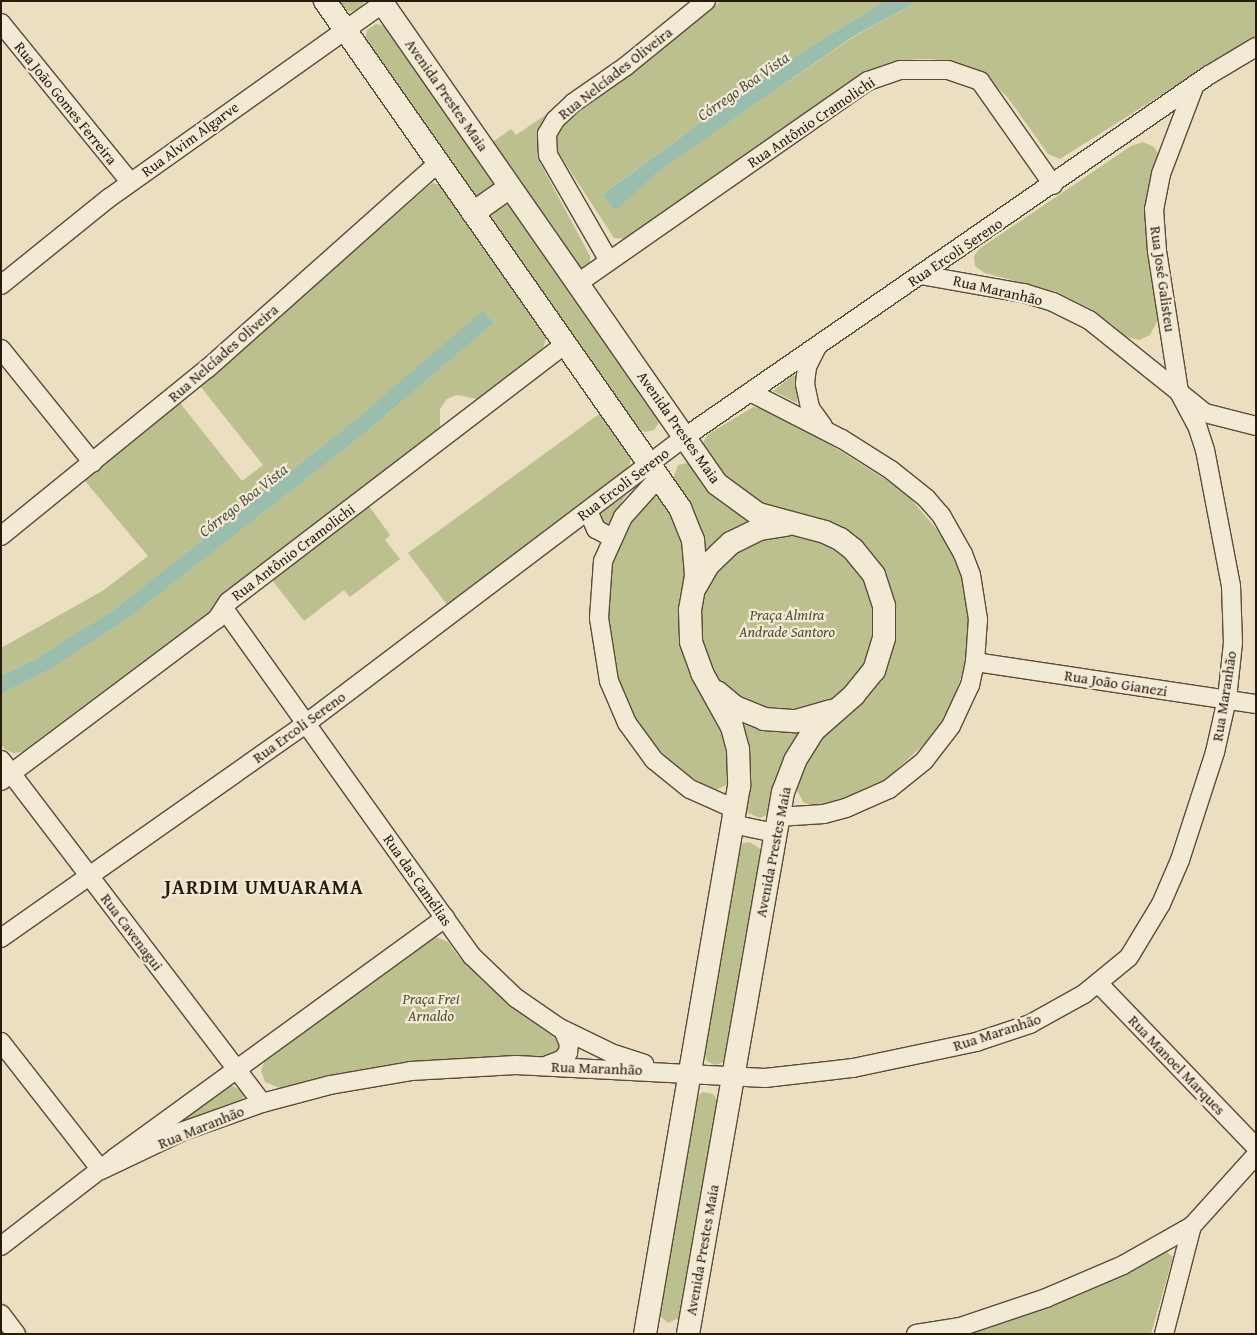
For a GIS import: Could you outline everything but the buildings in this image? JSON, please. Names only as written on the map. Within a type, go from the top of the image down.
[{"type":"street","points":[[325,1],[654,471],[689,527],[696,558],[689,626],[691,642],[702,673],[712,686],[735,707],[764,719],[796,721],[812,718],[838,706]]},
{"type":"street","name":"Rua Nelcíades Oliveira","points":[[609,261],[578,201],[548,155],[547,134],[554,120],[573,103],[626,66],[706,1]]},
{"type":"street","name":"Rua Alvim Algarve","points":[[1,285],[130,182],[344,28],[384,2]]},
{"type":"street","name":"Avenida Prestes Maia","points":[[384,2],[708,472],[728,494],[758,514],[790,525],[809,527],[840,539],[864,561],[880,590],[886,622],[881,654],[865,683],[814,730],[795,761],[777,825],[688,1334]]},
{"type":"street","name":"Rua João Gomes Ferreira","points":[[1,23],[130,182]]},
{"type":"street","name":"Rua Ercoli Sereno","points":[[1,938],[308,722],[588,511],[654,471],[685,437],[1194,87],[1256,47]]},
{"type":"street","name":"Rua Antônio Cramolichi","points":[[578,283],[868,81],[900,70],[948,70],[980,81],[1053,185]]},
{"type":"street","name":"Rua José Galisteu","points":[[1179,392],[1157,251],[1154,209],[1161,174],[1194,87]]},
{"type":"street","name":"Rua Nelcíades Oliveira","points":[[1,536],[208,368],[438,163]]},
{"type":"street","points":[[473,213],[510,186]]},
{"type":"street","name":"Rua Maranhão","points":[[101,1170],[181,1132],[262,1103],[330,1086],[411,1071],[484,1066],[545,1066],[683,1072],[732,1078],[834,1071],[976,1042],[1042,1018],[1098,983],[1129,957],[1164,897],[1215,752],[1227,699],[1233,636],[1231,586],[1205,450],[1197,426],[1179,392],[1089,320],[1053,302],[992,285],[921,275]]},
{"type":"street","points":[[821,343],[807,367],[806,390],[816,418],[831,433]]},
{"type":"street","name":"Rua Antônio Cramolichi","points":[[4,771],[225,610],[230,600],[565,344]]},
{"type":"street","points":[[1,349],[93,463]]},
{"type":"street","points":[[654,471],[628,509],[612,538],[603,562],[598,600],[604,659],[616,703],[639,742],[671,775],[733,817],[777,825],[846,808],[868,800],[907,776],[939,744],[951,726],[964,699],[976,662],[978,626],[976,596],[971,575],[953,534],[936,510],[910,483],[831,433],[750,392]]},
{"type":"street","points":[[1179,392],[1205,412],[1256,426]]},
{"type":"street","points":[[588,511],[596,528],[612,538]]},
{"type":"street","points":[[693,594],[708,565],[731,543],[760,529],[790,525]]},
{"type":"street","name":"Rua das Camélias","points":[[225,610],[308,722],[472,956],[496,981],[563,1030],[611,1053],[683,1072]]},
{"type":"street","name":"Rua João Gianezi","points":[[976,662],[1256,704]]},
{"type":"street","points":[[645,1334],[683,1072],[739,786],[738,749],[726,713],[712,686]]},
{"type":"street","name":"Rua Cavenagui","points":[[4,771],[89,875],[262,1103]]},
{"type":"street","name":"Rua Maranhão","points":[[1,1246],[101,1170],[445,918]]},
{"type":"street","name":"Rua Manoel Marques","points":[[1098,983],[1256,1147]]},
{"type":"street","points":[[545,1066],[561,1060],[568,1053],[569,1044],[563,1030]]},
{"type":"street","points":[[1,1042],[101,1170]]},
{"type":"street","points":[[916,1334],[960,1327],[1046,1298],[1123,1265],[1192,1226],[1256,1154]]},
{"type":"street","points":[[1164,1334],[1182,1257],[1192,1226]]},
{"type":"street","points":[[1165,1242],[1179,1243],[1182,1257]]},
{"type":"street","points":[[1,1314],[16,1334]]},
{"type":"green space","points":[[337,1],[365,1],[359,9],[349,12]]},
{"type":"green space","points":[[721,1],[884,1],[763,77],[604,193],[616,211],[656,174],[758,102],[855,36],[919,1],[1256,1],[1256,35],[1060,159],[1048,154],[1008,98],[985,75],[967,66],[933,59],[916,59],[880,66],[864,74],[626,239],[614,238],[558,152],[557,136],[562,126],[581,110],[632,74]]},
{"type":"green space","points":[[376,24],[385,26],[495,181],[495,186],[479,197],[474,195],[365,40],[367,30]]},
{"type":"green space","points":[[547,114],[537,132],[538,159],[590,256],[590,263],[584,268],[579,268],[490,144],[511,129],[516,135]]},
{"type":"green space","points":[[1143,142],[1154,147],[1158,154],[1146,208],[1159,318],[1150,335],[1139,340],[1127,337],[1095,311],[1057,292],[985,273],[975,266],[974,256],[979,249],[1131,146]]},
{"type":"green space","points":[[432,183],[441,185],[547,336],[543,348],[477,399],[457,395],[447,399],[440,409],[440,428],[221,595],[212,610],[22,752],[13,753],[5,749],[1,745],[1,694],[47,671],[125,621],[365,433],[494,323],[483,312],[355,420],[116,608],[39,657],[1,676],[1,648],[104,590],[148,556],[85,481],[180,403],[242,481],[263,465],[200,386]]},
{"type":"green space","points":[[501,204],[512,205],[660,421],[654,430],[645,432],[636,427],[491,219],[493,209]]},
{"type":"green space","points":[[793,375],[797,377],[797,403],[773,391]]},
{"type":"green space","points":[[753,407],[766,410],[813,434],[904,491],[945,539],[962,577],[967,598],[969,619],[966,661],[953,702],[931,738],[884,781],[844,799],[816,806],[804,803],[795,787],[810,749],[870,688],[880,571],[733,488],[703,448],[703,443],[707,435]]},
{"type":"green space","points":[[602,412],[632,457],[628,470],[448,606],[408,553]]},
{"type":"green space","points":[[688,463],[754,521],[704,557],[673,479],[678,465]]},
{"type":"green space","points":[[627,494],[608,524],[603,523],[599,514]]},
{"type":"green space","points":[[652,497],[662,497],[682,529],[686,592],[731,751],[728,784],[714,791],[677,768],[646,736],[625,699],[613,657],[607,600],[612,564],[626,530]]},
{"type":"green space","points":[[369,506],[390,535],[385,540],[400,559],[350,597],[344,590],[304,621],[272,580]]},
{"type":"green space","name":"Praça Almira Andrade Santoro","points":[[787,534],[821,541],[836,549],[850,560],[861,574],[869,589],[876,623],[869,657],[861,672],[850,686],[836,697],[821,705],[787,712],[753,705],[738,697],[724,686],[713,672],[705,657],[698,623],[705,589],[713,574],[724,560],[738,549],[753,541]]},
{"type":"green space","points":[[743,720],[801,731],[768,814],[760,818],[746,812],[740,722]]},
{"type":"green space","points":[[750,842],[762,850],[724,1062],[715,1065],[707,1061],[704,1053],[739,844]]},
{"type":"green space","name":"Praça Frei Arnaldo","points":[[436,937],[448,942],[458,956],[510,1005],[564,1041],[556,1058],[484,1058],[410,1063],[282,1089],[265,1082],[261,1071],[265,1060]]},
{"type":"green space","points":[[230,1085],[239,1089],[244,1095],[242,1101],[177,1125]]},
{"type":"green space","points":[[703,1092],[713,1094],[718,1101],[681,1317],[668,1323],[658,1314],[695,1098]]},
{"type":"green space","points":[[1164,1250],[1173,1257],[1151,1334],[963,1334]]},
{"type":"shaded area","points":[[884,1],[919,1],[854,36],[758,102],[656,174],[616,211],[603,194],[763,77]]},
{"type":"shaded area","points":[[483,311],[494,323],[365,433],[125,621],[47,671],[1,694],[1,676],[39,657],[116,608],[355,420]]},
{"type":"district","name":"JARDIM UMUARAMA","points":[[264,886]]},
{"type":"water label","name":"Córrego Boa Vista","points":[[743,86]]},
{"type":"water label","name":"Córrego Boa Vista","points":[[243,500]]}]
